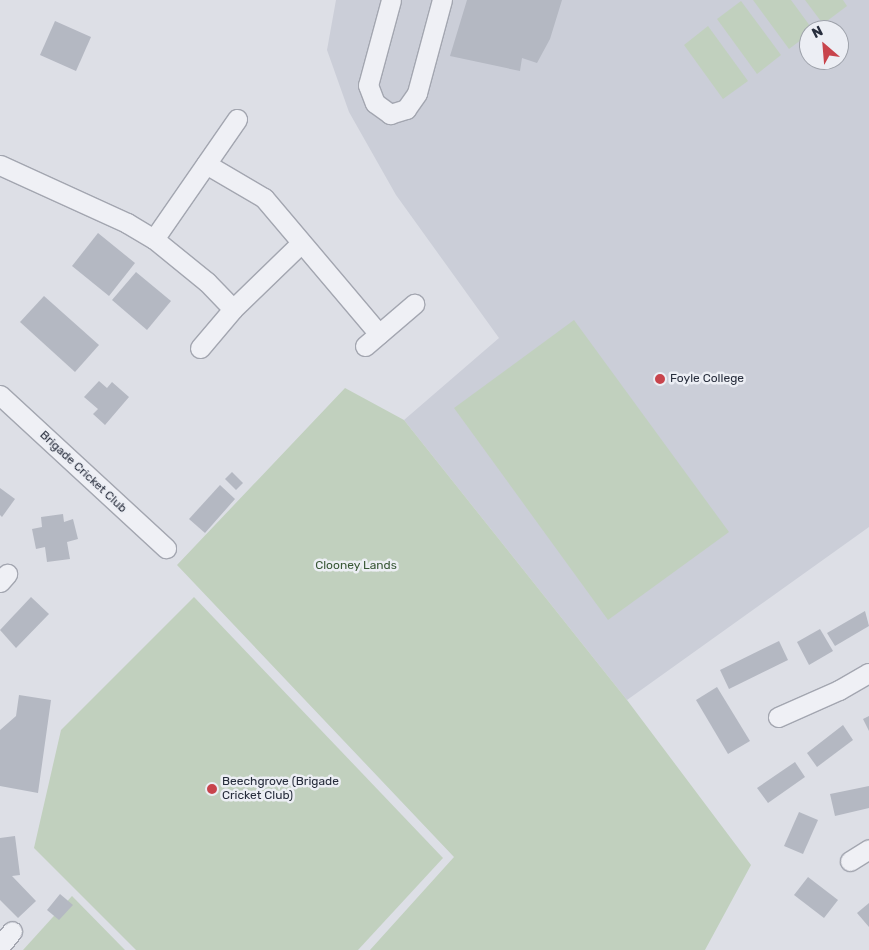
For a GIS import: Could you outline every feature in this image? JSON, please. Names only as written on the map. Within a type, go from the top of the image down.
[{"type":"street","points":[[391,0],[368,84],[375,104],[390,114],[406,109],[417,93],[442,0]]},
{"type":"street","points":[[154,239],[237,119]]},
{"type":"street","points":[[206,164],[264,198],[301,243],[372,340],[414,304]]},
{"type":"street","points":[[0,165],[127,223],[154,239],[207,282],[233,309]]},
{"type":"street","points":[[200,348],[233,309],[301,243]]},
{"type":"street","name":"Brigade Cricket Club","points":[[0,396],[166,548]]},
{"type":"street","points":[[778,717],[839,690],[869,673]]},
{"type":"street","points":[[850,861],[869,849]]},
{"type":"street","points":[[0,946],[12,931]]},
{"type":"shaded area","name":"Foyle College","points":[[336,0],[869,0],[869,527],[627,700],[404,420],[499,338],[396,195],[349,112],[327,50]]},
{"type":"green space","points":[[753,0],[791,0],[806,20],[799,20],[799,42],[789,49]]},
{"type":"green space","points":[[805,0],[843,0],[847,6],[828,20],[820,20]]},
{"type":"green space","points":[[741,1],[781,55],[757,74],[717,19]]},
{"type":"green space","points":[[708,26],[748,81],[723,99],[684,45]]},
{"type":"green space","points":[[574,320],[729,532],[608,620],[454,408]]},
{"type":"green space","name":"Clooney Lands","points":[[345,388],[404,420],[627,700],[751,865],[705,950],[370,950],[454,857],[177,565]]},
{"type":"green space","name":"Beechgrove (Brigade Cricket Club)","points":[[194,597],[443,858],[358,950],[136,950],[34,848],[61,730]]},
{"type":"green space","points":[[72,896],[125,950],[23,950]]},
{"type":"building","points":[[467,0],[562,0],[550,39],[537,63],[522,58],[520,71],[450,56]]},
{"type":"building","points":[[55,21],[91,37],[76,71],[40,55]]},
{"type":"building","points":[[98,233],[135,263],[109,296],[72,266]]},
{"type":"building","points":[[136,272],[171,301],[147,330],[112,300]]},
{"type":"building","points":[[44,296],[99,345],[75,372],[20,322]]},
{"type":"building","points":[[99,381],[107,388],[112,382],[129,397],[105,425],[93,414],[98,409],[84,397]]},
{"type":"building","points":[[232,472],[243,483],[236,490],[225,479]]},
{"type":"building","points":[[220,485],[235,499],[205,533],[189,519]]},
{"type":"building","points":[[0,488],[15,499],[2,517],[0,515]]},
{"type":"building","points":[[63,514],[64,522],[73,519],[78,539],[67,542],[70,559],[47,562],[45,547],[36,549],[32,529],[42,527],[41,517]]},
{"type":"building","points":[[31,597],[49,614],[16,648],[0,630]]},
{"type":"building","points":[[865,611],[869,626],[835,646],[827,633]]},
{"type":"building","points":[[820,629],[833,651],[809,665],[797,642]]},
{"type":"building","points":[[779,641],[788,660],[729,689],[720,670]]},
{"type":"building","points":[[717,687],[750,741],[728,754],[696,700]]},
{"type":"building","points":[[19,695],[51,700],[38,793],[0,786],[0,730],[16,716]]},
{"type":"building","points":[[869,716],[869,731],[863,719]]},
{"type":"building","points":[[843,725],[853,740],[817,767],[807,753]]},
{"type":"building","points":[[795,762],[805,777],[768,803],[757,788]]},
{"type":"building","points":[[869,786],[869,808],[835,816],[830,794]]},
{"type":"building","points":[[799,812],[818,820],[803,854],[784,846]]},
{"type":"building","points":[[15,836],[20,875],[12,876],[36,901],[18,918],[0,900],[0,838]]},
{"type":"building","points":[[808,877],[838,900],[824,918],[794,895]]},
{"type":"building","points":[[60,894],[73,905],[59,920],[47,910]]},
{"type":"building","points":[[869,903],[869,927],[857,913]]},
{"type":"place","name":"Foyle College","points":[[660,379]]},
{"type":"place","name":"Beechgrove (Brigade Cricket Club)","points":[[212,789]]}]
